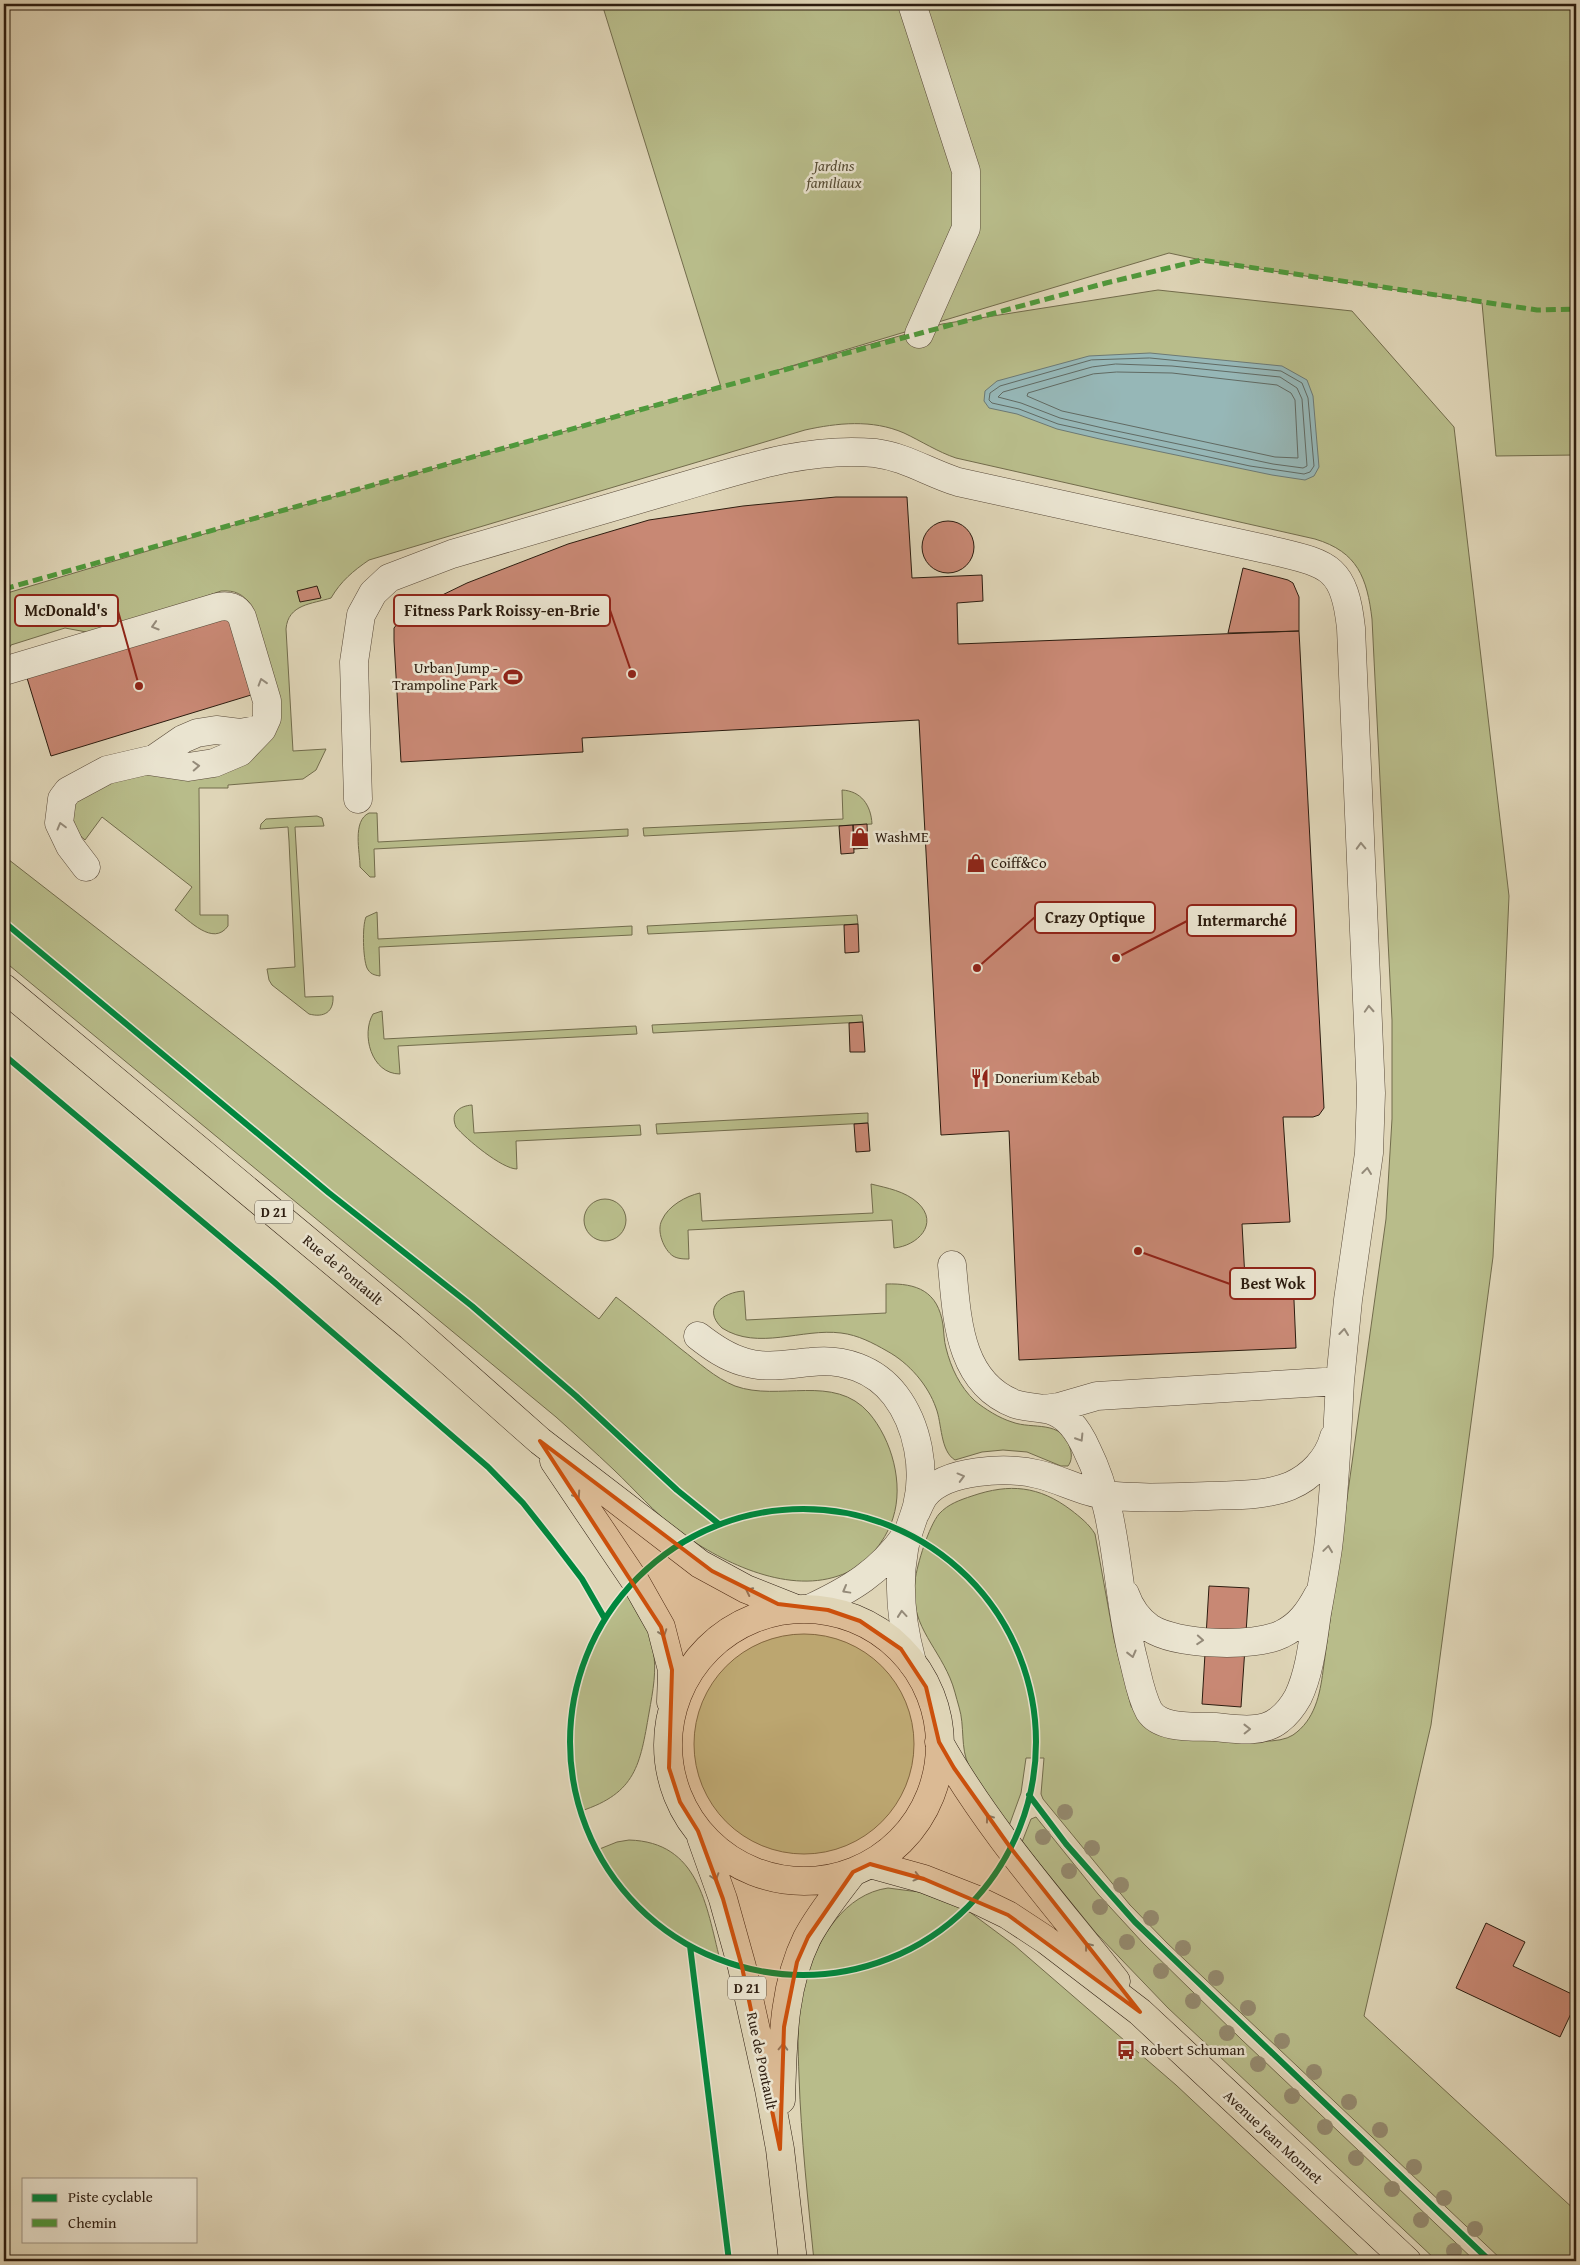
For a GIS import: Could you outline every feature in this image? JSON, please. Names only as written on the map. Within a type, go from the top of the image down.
[{"type":"main road","name":"Rue de Pontault","points":[[4,988],[410,1326],[540,1440],[676,1547],[706,1568],[763,1598],[803,1608],[844,1614],[875,1628],[901,1649],[912,1662],[932,1700],[939,1728],[940,1742]]},
{"type":"main road","name":"Rue de Pontault","points":[[540,1440],[635,1581],[662,1627],[672,1670],[670,1716]]},
{"type":"main road","points":[[803,1608],[777,1611],[752,1619],[728,1631],[714,1642],[691,1668],[682,1683],[670,1716],[667,1751],[669,1768],[680,1802],[698,1831],[716,1849],[735,1863],[781,1879],[805,1881],[830,1879],[861,1868],[896,1845],[926,1805],[936,1774],[940,1742]]},
{"type":"main road","name":"Avenue Jean Monnet","points":[[940,1742],[963,1782],[1010,1847],[1140,2012]]},
{"type":"main road","name":"Rue de Pontault","points":[[698,1831],[717,1882],[742,1967],[780,2148],[793,2261]]},
{"type":"main road","name":"Rue de Pontault","points":[[780,2148],[784,2027],[789,1991],[797,1962],[808,1937],[861,1868]]},
{"type":"main road","name":"Avenue Jean Monnet","points":[[861,1868],[924,1879],[1008,1915],[1046,1940],[1140,2012],[1406,2261]]},
{"type":"lane","points":[[912,4],[966,171],[966,228],[919,334]]},
{"type":"lane","points":[[358,799],[354,688],[355,650],[361,615],[366,603],[382,583],[394,575],[452,554],[757,465],[812,454],[834,452],[892,456],[910,461],[958,482],[1279,552],[1307,560],[1328,569],[1336,575],[1345,590],[1351,628],[1371,1093],[1369,1153],[1348,1300],[1340,1380],[1330,1531],[1323,1580],[1306,1673],[1299,1695],[1289,1711],[1277,1722],[1264,1728],[1240,1729],[1169,1724],[1162,1722],[1152,1715],[1143,1696],[1130,1649],[1118,1572]]},
{"type":"lane","points":[[4,671],[218,607],[231,607],[238,610],[242,617],[266,696],[267,718],[262,729],[240,752],[214,763],[188,767],[148,761],[106,770],[68,791],[62,799],[59,823],[62,832],[86,867]]},
{"type":"lane","points":[[952,1265],[961,1340],[974,1370],[992,1391],[1004,1399],[1017,1405],[1044,1409],[1060,1415],[1077,1432],[1092,1461],[1104,1495],[1121,1587],[1134,1613],[1151,1628],[1164,1634],[1186,1639],[1222,1642],[1263,1640],[1288,1630],[1308,1613],[1323,1580]]},
{"type":"lane","points":[[698,1336],[723,1354],[744,1363],[768,1366],[835,1362],[860,1368],[880,1378],[904,1407],[916,1439],[920,1481],[902,1565],[903,1626],[912,1662]]},
{"type":"lane","points":[[1044,1409],[1059,1407],[1097,1396],[1340,1380]]},
{"type":"lane","points":[[803,1608],[868,1576],[889,1558],[910,1526],[925,1495],[936,1486],[951,1479],[983,1472],[1005,1471],[1037,1474],[1104,1495],[1169,1497],[1236,1495],[1278,1490],[1297,1482],[1321,1464],[1331,1448],[1337,1428]]},
{"type":"highlighted area","points":[[540,1441],[712,1571],[778,1604],[828,1610],[860,1621],[901,1649],[926,1687],[939,1742],[954,1768],[1010,1847],[1140,2012],[1008,1915],[924,1879],[870,1864],[853,1872],[808,1937],[797,1962],[784,2027],[780,2149],[742,1967],[723,1899],[698,1831],[680,1802],[669,1768],[672,1670],[661,1627]]},
{"type":"green space","name":"Jardins familiaux","points":[[602,4],[1576,4],[1576,455],[1496,456],[1482,303],[1201,260],[1169,253],[768,373],[942,324],[1158,290],[1352,311],[1454,427],[1509,896],[1493,1257],[1431,1725],[1364,2016],[1576,2211],[1576,2261],[1503,2261],[1167,1943],[1130,1905],[1043,1799],[1041,1794],[1044,1758],[1026,1758],[1021,1793],[1009,1826],[973,1774],[966,1759],[961,1714],[953,1685],[919,1621],[914,1596],[918,1565],[931,1527],[939,1514],[950,1505],[959,1501],[999,1489],[1012,1488],[1036,1492],[1059,1502],[1071,1510],[1095,1534],[1114,1639],[1131,1706],[1140,1721],[1241,1740],[1280,1740],[1293,1735],[1300,1729],[1307,1722],[1315,1706],[1322,1680],[1386,1219],[1392,1119],[1392,1020],[1372,619],[1363,579],[1351,559],[1330,544],[1315,539],[956,458],[904,433],[880,426],[842,424],[805,430],[369,560],[339,586],[331,598],[302,606],[291,614],[286,629],[293,751],[326,749],[316,770],[303,779],[228,785],[228,788],[199,788],[200,915],[228,915],[228,926],[222,932],[215,934],[201,930],[175,910],[192,887],[102,817],[85,840],[80,836],[75,827],[73,817],[76,800],[129,774],[203,774],[278,691],[251,605],[242,595],[235,592],[221,591],[97,634],[65,628],[11,645],[4,658],[4,594],[241,523],[721,387]]},
{"type":"green space","points":[[842,790],[855,793],[864,800],[870,811],[872,824],[644,836],[643,828],[843,819]]},
{"type":"green space","points":[[369,813],[377,813],[378,842],[628,829],[628,836],[374,849],[375,877],[370,877],[360,867],[358,837],[360,823]]},
{"type":"green space","points":[[317,816],[322,818],[324,826],[295,827],[305,997],[333,996],[330,1010],[323,1014],[314,1015],[309,1014],[272,985],[269,980],[267,969],[295,967],[289,841],[288,827],[260,829],[261,824],[266,819]]},
{"type":"green space","points":[[4,856],[599,1319],[616,1297],[707,1369],[735,1386],[752,1390],[823,1391],[839,1394],[855,1401],[869,1413],[877,1424],[890,1449],[894,1463],[897,1491],[896,1505],[893,1518],[879,1545],[865,1561],[848,1572],[818,1580],[796,1581],[775,1578],[732,1563],[712,1553],[677,1530],[556,1417],[4,961]]},
{"type":"green space","points":[[377,912],[378,939],[632,926],[632,935],[379,947],[380,976],[372,974],[367,968],[364,942],[366,917]]},
{"type":"green space","points":[[857,915],[858,924],[648,934],[647,926]]},
{"type":"green space","points":[[382,1011],[384,1039],[636,1026],[637,1034],[398,1046],[400,1074],[390,1072],[382,1067],[371,1052],[368,1032],[370,1022],[373,1014]]},
{"type":"green space","points":[[862,1015],[863,1022],[653,1033],[652,1025]]},
{"type":"green space","points":[[472,1105],[474,1133],[640,1125],[641,1135],[516,1141],[517,1169],[510,1168],[476,1146],[456,1127],[454,1118],[457,1111]]},
{"type":"green space","points":[[868,1113],[868,1123],[657,1134],[656,1124]]},
{"type":"green space","points":[[871,1184],[902,1193],[918,1203],[927,1219],[923,1233],[918,1238],[911,1243],[894,1248],[892,1220],[688,1230],[689,1259],[681,1259],[670,1253],[660,1235],[660,1224],[668,1210],[683,1199],[700,1193],[702,1221],[873,1213]]},
{"type":"green space","points":[[601,1199],[609,1199],[620,1205],[626,1220],[620,1235],[609,1241],[601,1241],[590,1235],[584,1224],[584,1216],[590,1205]]},
{"type":"green space","points":[[886,1284],[907,1285],[924,1291],[931,1297],[940,1313],[945,1345],[951,1363],[965,1390],[975,1401],[1002,1418],[1020,1424],[1054,1429],[1061,1433],[1071,1450],[1071,1460],[1068,1466],[1061,1466],[1027,1452],[1003,1450],[982,1452],[955,1460],[950,1456],[944,1444],[938,1414],[928,1391],[910,1368],[887,1351],[859,1337],[841,1333],[826,1332],[750,1338],[736,1335],[722,1328],[716,1321],[714,1314],[717,1302],[722,1298],[729,1294],[744,1291],[746,1320],[886,1313]]},
{"type":"green space","points":[[628,1589],[646,1626],[654,1657],[655,1673],[646,1731],[638,1762],[624,1786],[599,1804],[581,1811],[574,1781],[571,1751],[572,1722],[576,1694],[595,1640],[610,1614]]},
{"type":"green space","points":[[804,1634],[825,1636],[856,1647],[882,1666],[901,1692],[912,1723],[914,1744],[912,1765],[901,1796],[882,1822],[856,1841],[825,1852],[804,1854],[783,1852],[752,1841],[726,1822],[707,1796],[696,1765],[694,1744],[696,1723],[707,1692],[726,1666],[752,1647],[783,1636]]},
{"type":"green space","points":[[1036,1817],[1098,1894],[1144,1944],[1242,2040],[1475,2261],[1437,2261],[1168,2008],[1096,1933],[1022,1842],[1031,1819]]},
{"type":"green space","points":[[629,1840],[652,1843],[671,1852],[685,1864],[696,1880],[704,1898],[720,1960],[682,1940],[665,1928],[635,1901],[608,1869],[597,1850],[617,1842]]},
{"type":"green space","points":[[888,1888],[919,1892],[967,1910],[1014,1945],[1176,2085],[1364,2261],[814,2261],[800,2099],[798,2016],[801,1993],[819,1946],[836,1920],[859,1899],[873,1892]]},
{"type":"water","points":[[1150,353],[1282,366],[1307,380],[1313,396],[1319,467],[1314,476],[1305,480],[1272,475],[1104,440],[1057,429],[1017,414],[989,408],[984,401],[985,391],[997,381],[1089,356]]},
{"type":"building","points":[[836,497],[907,497],[912,578],[982,575],[983,601],[957,603],[958,644],[1299,631],[1324,1108],[1319,1115],[1313,1117],[1283,1117],[1290,1222],[1242,1224],[1245,1279],[1293,1277],[1296,1348],[1019,1360],[1009,1131],[941,1135],[919,720],[582,738],[583,752],[401,762],[394,628],[402,618],[432,600],[467,583],[568,544],[649,520],[743,506]]},
{"type":"building","points":[[943,521],[953,521],[963,525],[970,532],[974,547],[970,562],[963,569],[953,573],[943,573],[933,569],[926,562],[922,552],[922,542],[926,532],[933,525]]},
{"type":"building","points":[[1243,568],[1293,583],[1299,597],[1299,631],[1228,633]]},
{"type":"building","points":[[317,586],[321,598],[300,602],[297,591]]},
{"type":"building","points":[[1573,586],[1576,586],[1576,601],[1573,601]]},
{"type":"building","points":[[228,617],[251,695],[51,756],[27,678]]},
{"type":"building","name":"WashME","points":[[867,824],[868,848],[854,849],[853,825]]},
{"type":"building","points":[[853,825],[854,853],[841,854],[839,826]]},
{"type":"building","points":[[858,924],[859,952],[845,953],[844,925]]},
{"type":"building","points":[[863,1022],[865,1052],[850,1052],[849,1023]]},
{"type":"building","points":[[868,1123],[870,1151],[856,1152],[854,1124]]},
{"type":"building","points":[[1209,1586],[1249,1588],[1241,1707],[1202,1704]]},
{"type":"building","points":[[1486,1923],[1525,1942],[1513,1966],[1576,1996],[1576,2003],[1560,2037],[1456,1988]]},
{"type":"marked path","points":[[4,589],[721,387],[1106,283],[1201,260],[1537,310],[1576,309]]},
{"type":"cycle path","points":[[4,922],[329,1193],[472,1306],[576,1396],[677,1490],[719,1524]]},
{"type":"cycle path","points":[[4,1055],[274,1282],[488,1467],[523,1503],[553,1541],[582,1579],[605,1619]]},
{"type":"cycle path","points":[[803,1509],[826,1510],[848,1514],[871,1519],[892,1527],[913,1537],[951,1562],[983,1594],[1008,1632],[1026,1674],[1035,1719],[1036,1742],[1035,1765],[1031,1787],[1026,1810],[1018,1831],[1008,1852],[983,1890],[951,1922],[913,1947],[871,1965],[826,1974],[803,1975],[780,1974],[758,1970],[735,1965],[714,1957],[693,1947],[655,1922],[623,1890],[598,1852],[580,1810],[571,1765],[570,1742],[571,1719],[575,1697],[580,1674],[588,1653],[598,1632],[623,1594],[655,1562],[693,1537],[735,1519],[780,1510],[803,1509]]},
{"type":"cycle path","points":[[1029,1795],[1066,1844],[1135,1922],[1490,2261]]},
{"type":"cycle path","points":[[690,1946],[729,2261]]},
{"type":"place","name":"Fitness Park Roissy-en-Brie","points":[[632,674]]},
{"type":"place","name":"Urban Jump - Trampoline Park","points":[[513,677]]},
{"type":"place","name":"McDonald's","points":[[139,686]]},
{"type":"place","name":"WashME","points":[[860,837]]},
{"type":"place","name":"Coiff&Co","points":[[976,863]]},
{"type":"place","name":"Intermarché","points":[[1116,958]]},
{"type":"place","name":"Crazy Optique","points":[[977,968]]},
{"type":"place","name":"Donerium Kebab","points":[[980,1078]]},
{"type":"place","name":"Best Wok","points":[[1138,1251]]},
{"type":"place","name":"Robert Schuman","points":[[1126,2050]]}]
